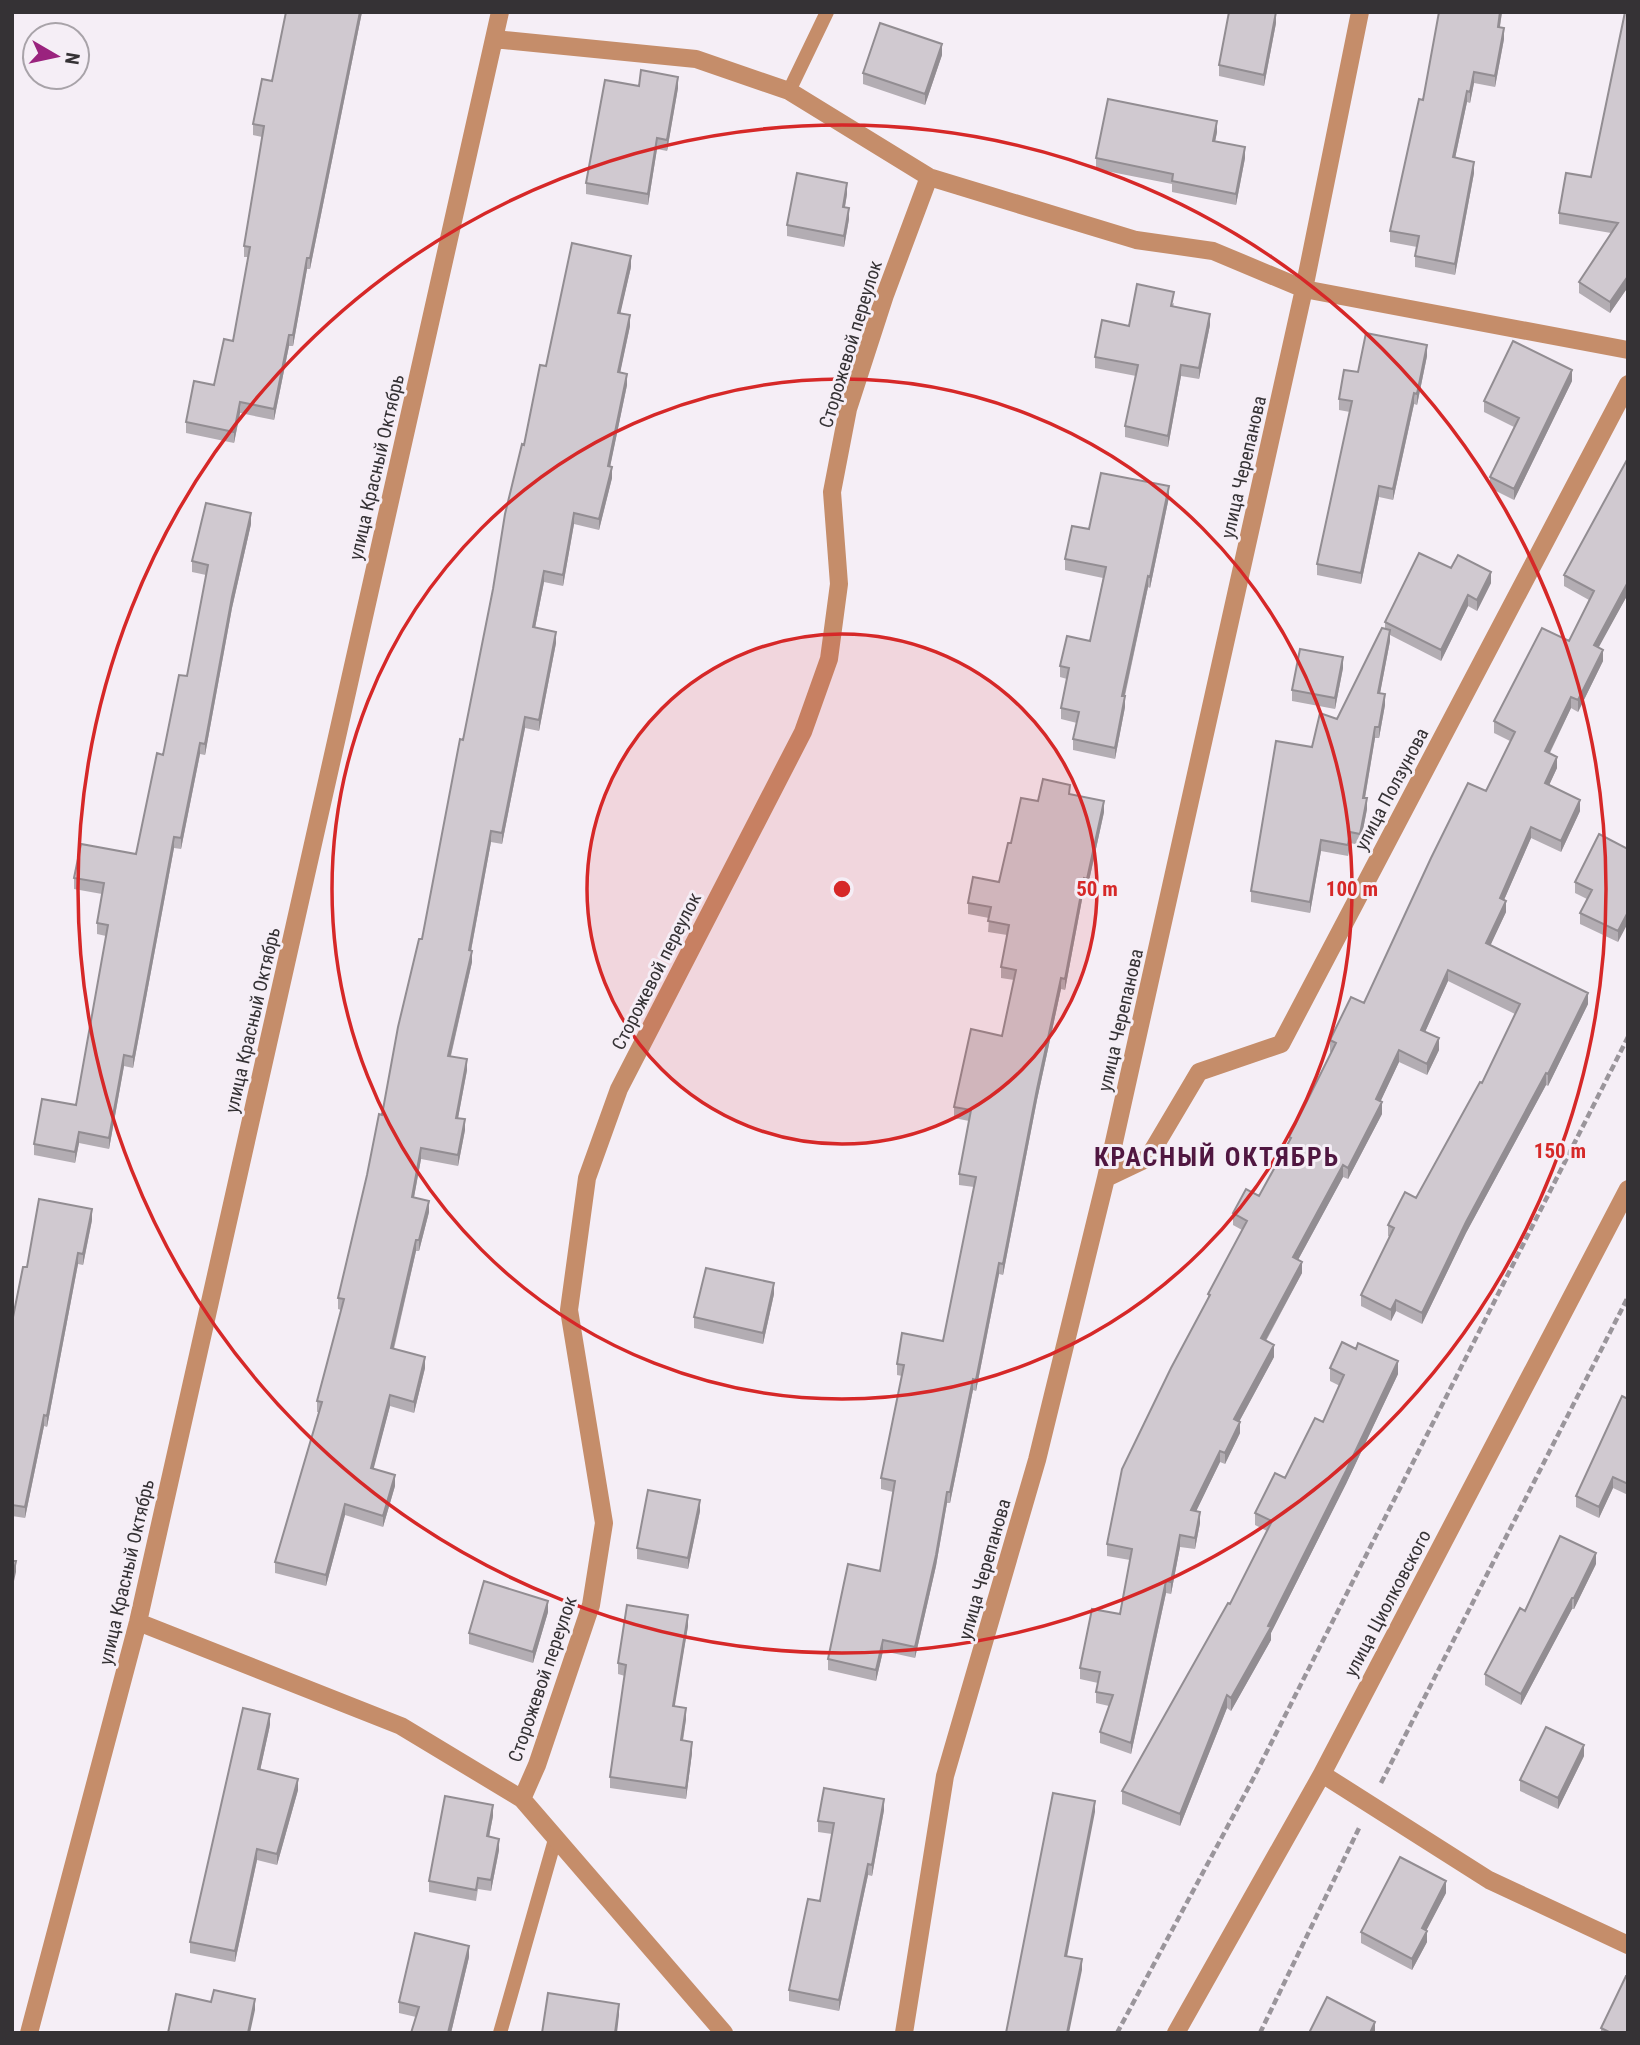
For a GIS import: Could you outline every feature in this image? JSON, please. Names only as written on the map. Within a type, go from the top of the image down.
[{"type":"street","name":"улица Красный Октябрь","points":[[29,2033],[138,1622],[500,12]]},
{"type":"street","name":"улица Черепанова","points":[[904,2033],[945,1776],[1037,1460],[1106,1178],[1304,289],[1360,12]]},
{"type":"street","points":[[494,39],[696,60],[789,91],[929,177],[1136,240],[1213,251],[1304,289],[1628,350]]},
{"type":"street","name":"Сторожевой переулок","points":[[522,1799],[537,1765],[592,1605],[604,1523],[569,1310],[587,1178],[619,1089],[803,732],[828,659],[839,584],[832,492],[848,409],[885,295],[929,177]]},
{"type":"street","name":"улица Ползунова","points":[[1106,1178],[1148,1158],[1199,1072],[1281,1044],[1628,384]]},
{"type":"street","name":"улица Циолковского","points":[[1176,2033],[1322,1774],[1628,1189]]},
{"type":"street","points":[[138,1622],[401,1726],[522,1799],[724,2033]]},
{"type":"street","points":[[1322,1774],[1489,1880],[1628,1945]]},
{"type":"lane","points":[[789,91],[827,12]]},
{"type":"lane","points":[[500,2033],[556,1836]]},
{"type":"path","points":[[1116,2033],[1253,1779],[1628,1037]]},
{"type":"path","points":[[1260,2033],[1370,1805],[1628,1297]]},
{"type":"building","points":[[286,12],[360,12],[310,258],[307,258],[293,335],[289,335],[274,409],[240,402],[234,432],[186,422],[194,381],[214,385],[224,339],[233,341],[250,247],[244,246],[264,126],[253,124],[262,79],[272,81]]},
{"type":"building","points":[[1229,12],[1276,12],[1264,75],[1219,65]]},
{"type":"building","points":[[1439,12],[1500,12],[1498,27],[1504,28],[1495,76],[1474,72],[1470,92],[1467,91],[1453,157],[1474,162],[1455,264],[1415,256],[1419,236],[1390,231],[1419,99],[1423,100]]},
{"type":"building","points":[[1625,12],[1628,12],[1628,276],[1610,302],[1579,282],[1618,223],[1559,213],[1566,173],[1591,177]]},
{"type":"building","points":[[880,23],[942,44],[925,94],[863,73]]},
{"type":"building","points":[[641,70],[678,77],[667,140],[657,138],[648,194],[586,183],[605,80],[639,86]]},
{"type":"building","points":[[1108,99],[1217,121],[1213,141],[1245,147],[1236,194],[1172,181],[1173,174],[1096,158]]},
{"type":"building","points":[[797,173],[847,183],[843,207],[849,208],[844,236],[787,225]]},
{"type":"building","points":[[572,243],[631,256],[618,313],[630,315],[618,372],[627,374],[608,466],[612,467],[599,519],[574,513],[563,575],[544,571],[533,627],[556,632],[539,720],[525,717],[502,833],[491,831],[469,950],[472,951],[448,1056],[467,1059],[456,1118],[465,1119],[458,1155],[421,1148],[412,1197],[429,1201],[419,1240],[416,1240],[391,1348],[425,1357],[414,1402],[390,1395],[371,1468],[395,1475],[383,1516],[345,1504],[326,1575],[275,1562],[322,1402],[317,1401],[344,1299],[338,1298],[379,1114],[382,1115],[398,1027],[419,939],[422,939],[460,739],[463,740],[493,589],[505,514],[522,444],[524,445],[540,365],[546,366]]},
{"type":"building","points":[[1137,284],[1174,292],[1171,306],[1210,314],[1199,368],[1181,365],[1168,436],[1125,426],[1138,365],[1095,357],[1102,320],[1129,326]]},
{"type":"building","points":[[1366,333],[1427,345],[1393,489],[1379,486],[1361,573],[1317,564],[1352,401],[1339,399],[1344,370],[1358,372]]},
{"type":"building","points":[[1513,341],[1572,370],[1514,489],[1490,477],[1519,418],[1484,401]]},
{"type":"building","points":[[1628,458],[1628,582],[1594,645],[1603,650],[1578,700],[1571,697],[1545,751],[1557,757],[1545,783],[1580,800],[1561,841],[1531,827],[1500,898],[1506,901],[1486,943],[1588,993],[1548,1074],[1546,1073],[1466,1222],[1422,1313],[1396,1300],[1391,1310],[1361,1295],[1394,1228],[1388,1225],[1405,1192],[1416,1198],[1480,1082],[1482,1083],[1520,1004],[1448,970],[1421,1030],[1439,1038],[1427,1064],[1399,1050],[1376,1099],[1382,1102],[1348,1168],[1343,1165],[1293,1257],[1302,1262],[1261,1338],[1274,1345],[1234,1419],[1240,1422],[1225,1453],[1220,1451],[1191,1510],[1200,1512],[1195,1538],[1180,1535],[1171,1582],[1166,1581],[1131,1743],[1100,1732],[1113,1695],[1096,1692],[1100,1672],[1080,1668],[1092,1609],[1120,1614],[1132,1549],[1107,1544],[1122,1469],[1247,1221],[1233,1213],[1246,1189],[1259,1196],[1291,1138],[1289,1137],[1336,1043],[1330,1040],[1351,997],[1364,1003],[1468,783],[1486,791],[1515,732],[1494,721],[1542,628],[1569,641],[1594,591],[1564,575]]},
{"type":"building","points":[[1101,473],[1169,486],[1122,696],[1125,696],[1115,748],[1073,739],[1079,712],[1061,708],[1069,668],[1060,666],[1067,636],[1090,641],[1106,567],[1065,559],[1072,526],[1089,529]]},
{"type":"building","points":[[206,503],[251,513],[232,597],[205,744],[200,743],[181,838],[174,837],[133,1057],[124,1055],[109,1138],[79,1132],[75,1152],[34,1144],[42,1099],[76,1105],[108,925],[97,923],[104,883],[74,878],[81,844],[136,854],[157,753],[163,755],[179,675],[187,676],[208,565],[192,561]]},
{"type":"building","points":[[1419,553],[1451,568],[1458,555],[1491,572],[1477,600],[1468,595],[1441,650],[1385,622]]},
{"type":"building","points":[[1382,628],[1390,630],[1378,693],[1385,694],[1379,727],[1375,727],[1360,834],[1350,832],[1348,845],[1321,840],[1310,902],[1251,891],[1276,741],[1312,747],[1320,713],[1337,719]]},
{"type":"building","points":[[1300,649],[1343,657],[1335,698],[1292,690]]},
{"type":"building","points":[[1043,779],[1070,785],[1069,794],[1104,801],[1087,879],[1084,878],[1065,979],[1061,978],[1003,1264],[999,1263],[976,1380],[973,1379],[950,1492],[947,1492],[915,1647],[883,1640],[876,1670],[828,1659],[848,1564],[880,1571],[895,1481],[881,1478],[904,1365],[897,1364],[902,1333],[943,1341],[976,1177],[959,1174],[971,1110],[954,1107],[971,1029],[1002,1036],[1016,970],[1001,967],[1009,925],[988,921],[991,907],[968,903],[973,877],[999,882],[1021,798],[1038,801]]},
{"type":"building","points":[[1599,834],[1628,849],[1628,912],[1618,931],[1580,913],[1592,890],[1575,882]]},
{"type":"building","points":[[39,1199],[92,1209],[83,1254],[78,1253],[47,1416],[44,1415],[25,1507],[12,1505],[12,1322],[23,1267],[27,1267]]},
{"type":"building","points":[[706,1268],[774,1283],[763,1333],[694,1317]]},
{"type":"building","points":[[1342,1342],[1356,1349],[1358,1343],[1398,1361],[1268,1626],[1271,1627],[1231,1698],[1227,1695],[1180,1814],[1122,1791],[1228,1603],[1230,1604],[1272,1521],[1255,1513],[1275,1473],[1285,1478],[1315,1418],[1323,1422],[1344,1375],[1330,1368]]},
{"type":"building","points":[[1622,1396],[1628,1399],[1628,1484],[1613,1477],[1599,1507],[1576,1496]]},
{"type":"building","points":[[648,1490],[700,1500],[688,1558],[637,1548]]},
{"type":"building","points":[[1560,1536],[1596,1553],[1521,1694],[1485,1674],[1520,1608],[1525,1611]]},
{"type":"building","points":[[12,1561],[16,1561],[12,1579]]},
{"type":"building","points":[[484,1581],[548,1601],[533,1652],[469,1633]]},
{"type":"building","points":[[627,1605],[688,1615],[673,1706],[686,1708],[681,1740],[692,1742],[686,1788],[610,1777],[626,1665],[618,1663]]},
{"type":"building","points":[[243,1708],[270,1714],[258,1769],[298,1779],[277,1854],[257,1849],[235,1951],[190,1942]]},
{"type":"building","points":[[1546,1727],[1584,1745],[1558,1798],[1520,1780]]},
{"type":"building","points":[[824,1788],[884,1799],[872,1865],[868,1864],[839,2000],[789,1990],[808,1899],[820,1901],[834,1823],[818,1821]]},
{"type":"building","points":[[1053,1793],[1095,1801],[1065,1956],[1082,1959],[1067,2033],[1006,2033]]},
{"type":"building","points":[[445,1796],[493,1805],[487,1836],[499,1839],[491,1880],[478,1878],[476,1890],[429,1881]]},
{"type":"building","points":[[1400,1857],[1446,1881],[1422,1928],[1427,1931],[1412,1959],[1361,1932]]},
{"type":"building","points":[[415,1933],[469,1946],[448,2033],[411,2033],[419,2007],[399,2002]]},
{"type":"building","points":[[1626,1976],[1628,2033],[1611,2033],[1601,2028]]},
{"type":"building","points":[[214,1990],[255,1999],[248,2033],[168,2033],[176,1994],[211,2002]]},
{"type":"building","points":[[548,1993],[619,2004],[615,2033],[542,2033]]},
{"type":"building","points":[[1327,1997],[1375,2022],[1370,2033],[1309,2033]]},
{"type":"district","name":"КРАСНЫЙ ОКТЯБРЬ","points":[[1217,1157]]}]
